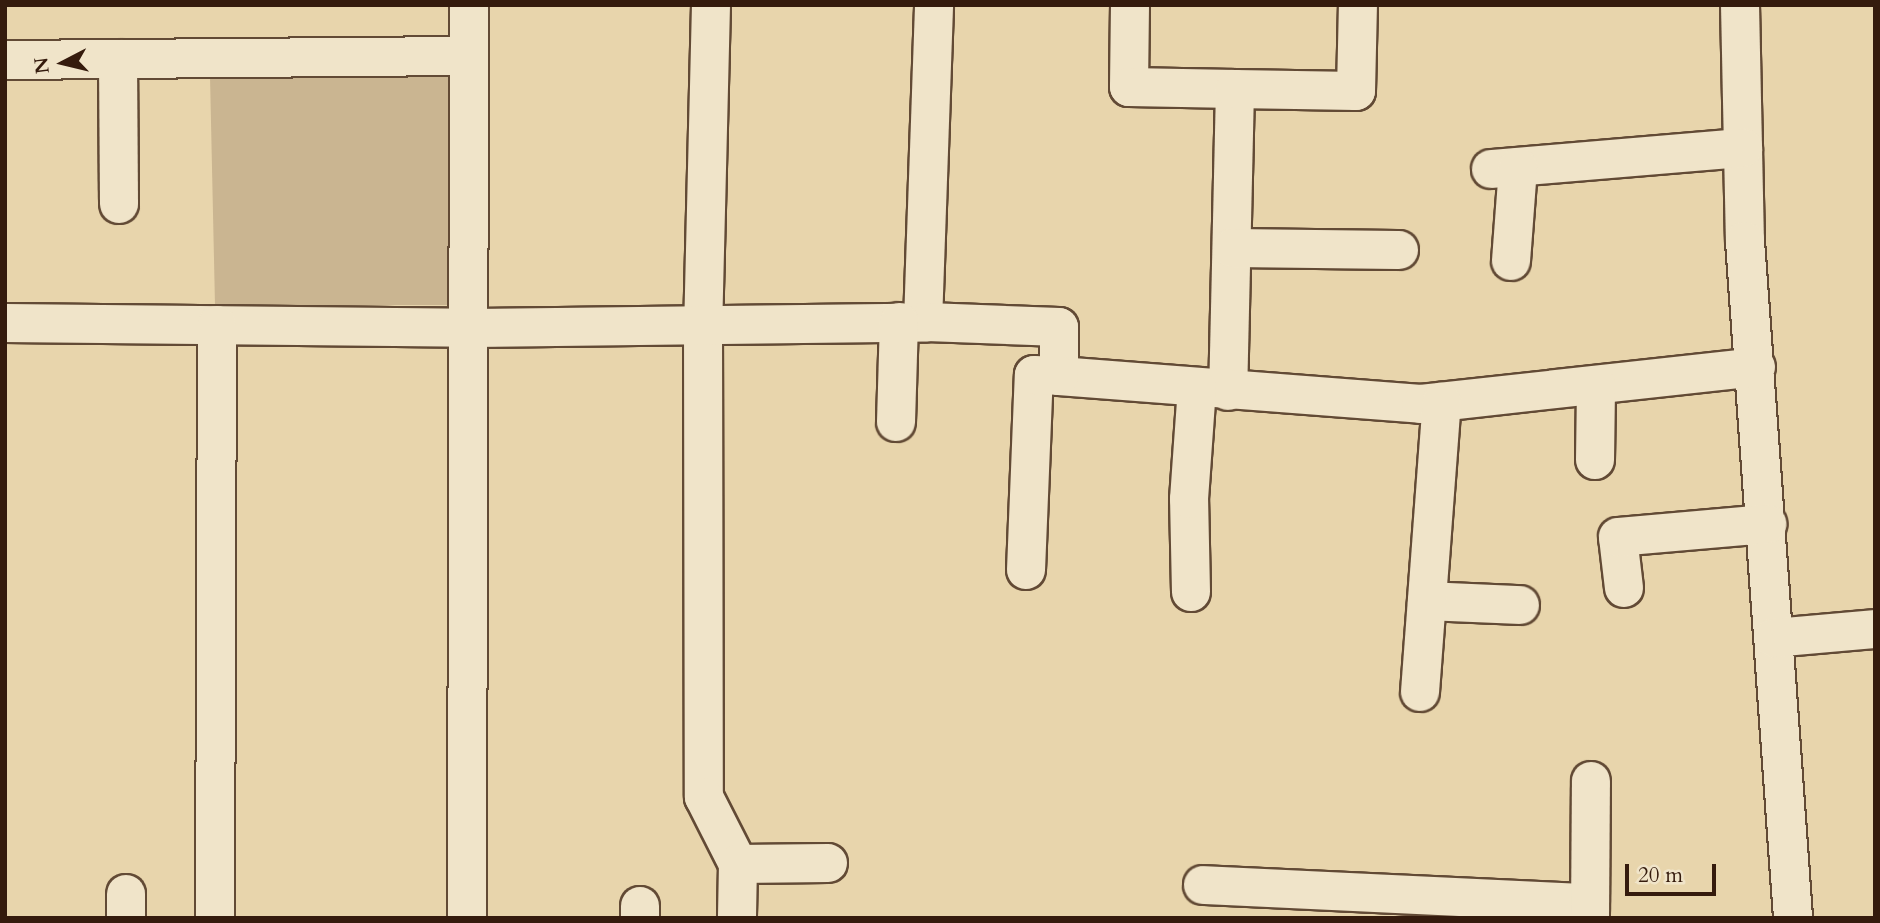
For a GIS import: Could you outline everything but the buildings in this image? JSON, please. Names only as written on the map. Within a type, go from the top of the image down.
[{"type":"street","points":[[467,918],[469,5]]},
{"type":"street","points":[[711,5],[703,324],[704,797],[738,864],[737,918]]},
{"type":"street","points":[[896,422],[911,322],[934,5]]},
{"type":"street","points":[[1130,5],[1129,87],[1356,91],[1358,5]]},
{"type":"street","points":[[1740,5],[1743,148],[1793,918]]},
{"type":"street","points":[[5,60],[469,56]]},
{"type":"street","points":[[118,59],[119,204]]},
{"type":"street","points":[[1191,592],[1189,499],[1212,389],[1231,248],[1235,89]]},
{"type":"street","points":[[1511,261],[1505,168],[1743,148]]},
{"type":"street","points":[[1231,248],[1399,250]]},
{"type":"street","points":[[5,323],[468,327],[911,322],[1059,327],[1059,376]]},
{"type":"street","points":[[215,918],[217,325]]},
{"type":"street","points":[[1026,570],[1034,375],[1421,404],[1756,367]]},
{"type":"street","points":[[1595,460],[1596,385]]},
{"type":"street","points":[[1420,692],[1443,401]]},
{"type":"street","points":[[1624,588],[1618,537],[1767,524]]},
{"type":"street","points":[[1427,601],[1520,605]]},
{"type":"street","points":[[1774,638],[1875,629]]},
{"type":"street","points":[[1203,885],[1590,911],[1591,781]]},
{"type":"street","points":[[738,864],[828,863]]},
{"type":"shaded area","points":[[458,75],[450,305],[215,305],[210,76]]}]
